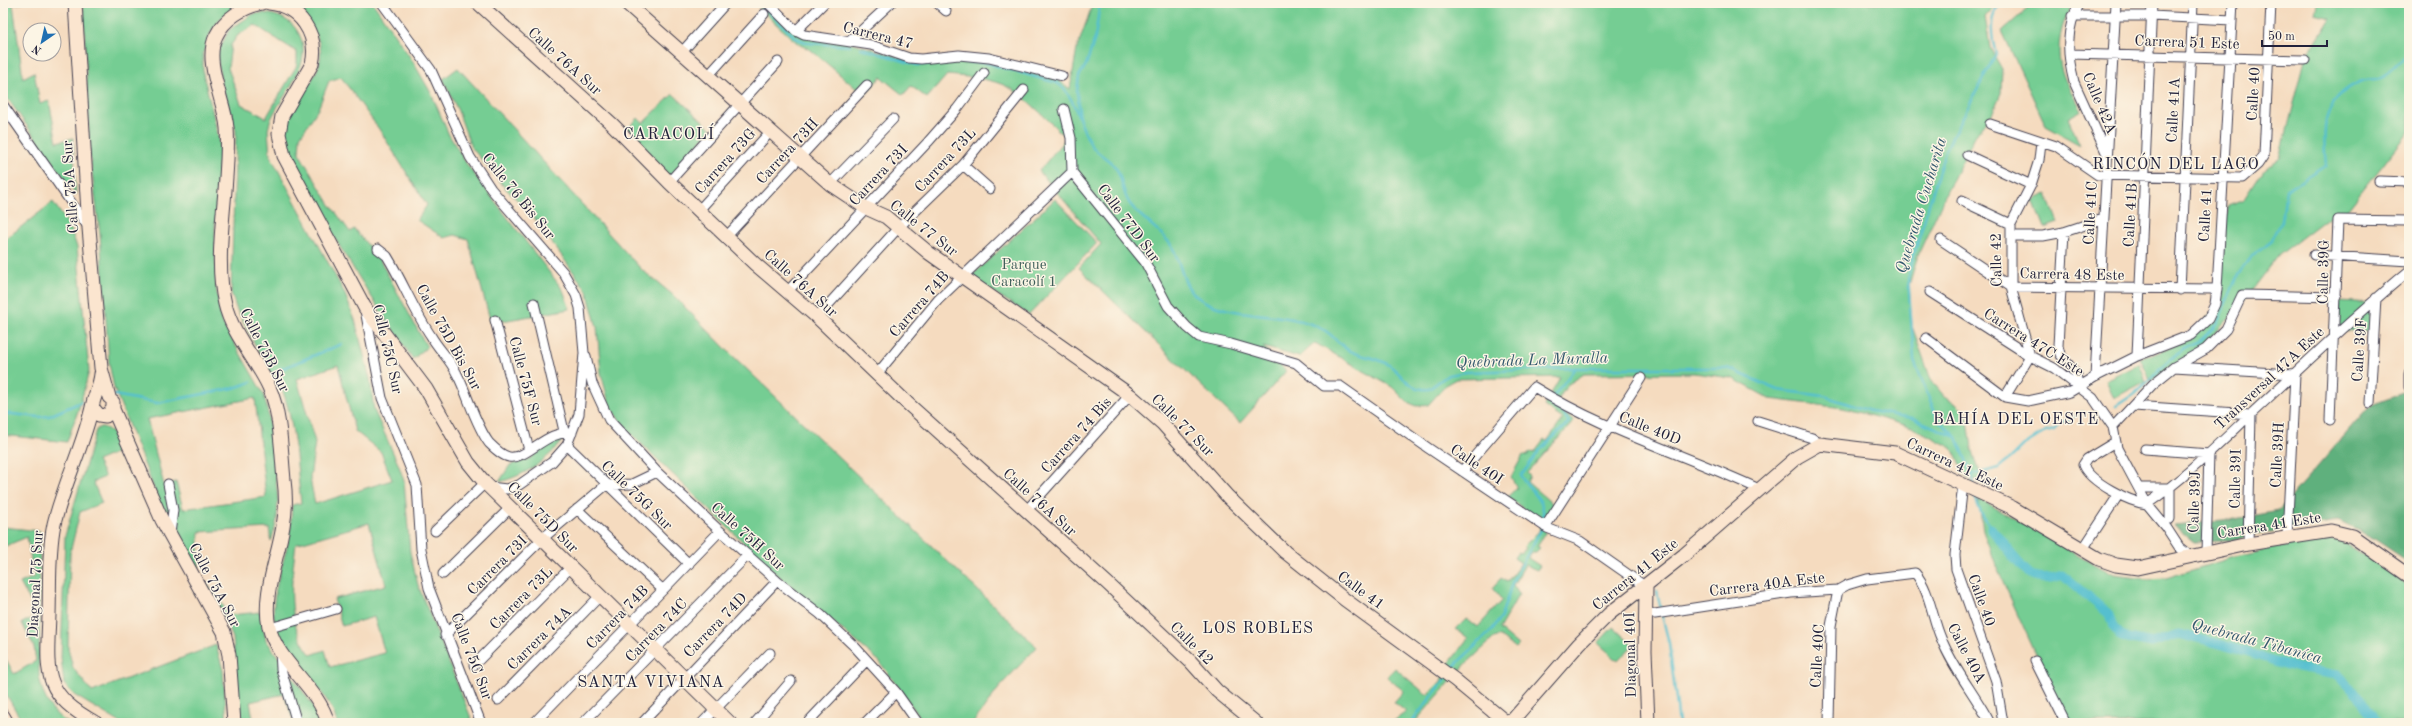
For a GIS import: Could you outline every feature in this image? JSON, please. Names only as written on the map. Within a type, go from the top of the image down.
[{"type":"street","name":"Calle 75A Sur","points":[[75,3],[88,228],[102,368],[101,409],[123,433],[170,534],[224,632],[229,656],[234,723]]},
{"type":"street","name":"Calle 75B Sur","points":[[262,3],[249,6],[228,20],[216,36],[213,46],[213,62],[226,122],[228,140],[222,241],[225,303],[235,329],[271,394],[277,416],[284,480],[284,520],[269,591],[270,628],[280,650],[318,703],[328,723]]},
{"type":"street","name":"Calle 75C Sur","points":[[269,3],[280,5],[294,13],[306,23],[313,41],[312,64],[279,125],[281,145],[300,188],[365,308],[380,392],[417,485],[424,569],[428,588],[481,723]]},
{"type":"street","name":"Calle 76 Bis Sur","points":[[382,3],[431,70],[459,136],[482,177],[570,282],[576,295],[583,325],[584,353]]},
{"type":"street","name":"Calle 76A Sur","points":[[478,3],[612,124],[669,182],[787,292],[817,317],[1026,511],[1107,583]]},
{"type":"street","name":"Calle 77 Sur","points":[[626,3],[707,77],[771,131],[830,184],[866,208],[886,217],[900,227],[929,253],[1130,395],[1162,423],[1207,472]]},
{"type":"street","points":[[681,53],[726,3]]},
{"type":"street","points":[[768,3],[796,31],[824,3]]},
{"type":"street","points":[[851,40],[891,3]]},
{"type":"street","points":[[937,3],[946,11]]},
{"type":"street","points":[[2072,16],[2080,3]]},
{"type":"street","name":"Calle 41C","points":[[2095,377],[2101,288],[2106,152],[2114,53],[2116,3]]},
{"type":"street","name":"Calle 41B","points":[[2137,356],[2146,177],[2152,3]]},
{"type":"street","name":"Calle 41A","points":[[2180,290],[2189,56],[2193,3]]},
{"type":"street","name":"Calle 41","points":[[2137,356],[2191,335],[2200,328],[2215,304],[2233,3]]},
{"type":"street","name":"Calle 40","points":[[2223,178],[2242,178],[2258,164],[2264,155],[2271,3]]},
{"type":"street","points":[[707,77],[764,14]]},
{"type":"street","points":[[2072,16],[2115,15],[2191,17],[2232,20]]},
{"type":"street","name":"Calle 42A","points":[[2072,16],[2068,37],[2069,54],[2074,82],[2106,152]]},
{"type":"street","name":"Carrera 47","points":[[796,31],[804,34],[851,40],[909,58],[921,59],[959,56],[989,58],[1062,76]]},
{"type":"street","name":"Carrera 51 Este","points":[[2069,54],[2114,53],[2305,60]]},
{"type":"street","points":[[669,182],[740,106],[778,62]]},
{"type":"street","name":"Carrera 73I","points":[[787,292],[957,109],[984,73]]},
{"type":"street","name":"Carrera 73H","points":[[727,236],[867,85]]},
{"type":"street","name":"Carrera 73L","points":[[817,317],[900,227],[963,165],[1024,90]]},
{"type":"street","points":[[3,105],[88,228]]},
{"type":"street","points":[[1064,109],[1071,138],[1072,172]]},
{"type":"street","points":[[830,184],[893,119]]},
{"type":"street","points":[[1990,124],[2056,146],[2089,171],[2106,176],[2223,178]]},
{"type":"street","name":"Carrera 73G","points":[[699,210],[771,131]]},
{"type":"street","name":"Calle 42","points":[[2030,356],[2011,287],[2011,224],[2031,185],[2039,160],[2041,142]]},
{"type":"street","points":[[1967,155],[2031,185]]},
{"type":"street","points":[[963,165],[990,188]]},
{"type":"street","name":"Carrera 74B","points":[[877,374],[938,300],[1072,172]]},
{"type":"street","name":"Calle 77D Sur","points":[[1072,172],[1145,262],[1168,306],[1199,337],[1231,344],[1296,363]]},
{"type":"street","points":[[2379,180],[2409,182]]},
{"type":"street","points":[[1962,201],[2011,224]]},
{"type":"street","points":[[2011,236],[2043,236],[2064,232],[2103,219]]},
{"type":"street","name":"Calle 39G","points":[[2330,420],[2335,336],[2338,220],[2409,221]]},
{"type":"street","points":[[2064,232],[2063,288],[2058,346],[2060,354],[2077,374],[2080,388]]},
{"type":"street","name":"Carrera 48 Este","points":[[1941,240],[2011,287],[2141,290],[2217,289]]},
{"type":"street","name":"Calle 75D Bis Sur","points":[[378,250],[387,256],[431,337],[449,359],[485,436],[498,451],[507,457],[529,450]]},
{"type":"street","points":[[2314,256],[2409,261]]},
{"type":"street","name":"Transversal 47A Este","points":[[2147,504],[2170,488],[2209,454],[2376,298],[2409,271]]},
{"type":"street","name":"Carrera 47C Este","points":[[1930,292],[2030,356],[2054,368],[2093,398],[2113,427]]},
{"type":"street","points":[[2190,556],[2179,547],[2166,527],[2147,504],[2114,442],[2113,427],[2153,384],[2174,367],[2206,349],[2226,329],[2242,295],[2336,297]]},
{"type":"street","name":"Calle 39F","points":[[2370,403],[2376,298]]},
{"type":"street","points":[[435,530],[487,485],[508,489],[520,485],[552,462],[567,445],[568,432],[534,303]]},
{"type":"street","name":"Calle 75D Sur","points":[[365,308],[426,389],[468,462],[487,485],[730,723]]},
{"type":"street","name":"Calle 75F Sur","points":[[495,320],[529,450]]},
{"type":"street","points":[[1926,338],[2005,397],[2028,401],[2070,392],[2080,388],[2095,377],[2137,356]]},
{"type":"street","points":[[529,450],[544,439],[568,432],[579,414],[584,353]]},
{"type":"street","name":"Calle 75H Sur","points":[[584,353],[590,367],[592,383],[609,420],[657,472],[720,531],[777,581],[820,614],[867,660],[896,692],[918,723]]},
{"type":"street","points":[[2005,397],[2030,356]]},
{"type":"street","name":"Calle 40I","points":[[1296,363],[1324,386],[1340,386],[1545,527],[1580,541],[1646,587]]},
{"type":"street","points":[[2174,367],[2295,374]]},
{"type":"street","name":"Calle 75A Sur","points":[[101,409],[113,402],[109,397],[102,368]]},
{"type":"street","name":"Calle 39H","points":[[2287,537],[2295,374]]},
{"type":"street","points":[[2408,387],[2409,374]]},
{"type":"street","points":[[1545,527],[1608,427],[1641,378]]},
{"type":"street","name":"Calle 40D","points":[[1462,471],[1534,387],[1558,402],[1608,427],[1726,473],[1759,489]]},
{"type":"street","name":"Carrera 74 Bis","points":[[1026,511],[1130,395]]},
{"type":"street","points":[[2134,406],[2251,414]]},
{"type":"street","name":"Diagonal 75 Sur","points":[[96,723],[75,710],[58,695],[53,686],[48,666],[52,537],[61,503],[87,431],[101,409]]},
{"type":"street","name":"Calle 39I","points":[[2248,544],[2251,414]]},
{"type":"street","points":[[1758,421],[1812,438],[1820,444]]},
{"type":"street","points":[[2114,442],[2087,459],[2083,465],[2086,473],[2119,494],[2137,503],[2147,504]]},
{"type":"street","name":"Carrera 41 Este","points":[[1508,723],[1579,644],[1610,614],[1646,587],[1797,457],[1820,444],[1895,453],[2013,508],[2099,559],[2116,565],[2136,568],[2248,544],[2331,531],[2352,536],[2409,576]]},
{"type":"street","name":"Calle 75G Sur","points":[[567,445],[606,485],[689,564]]},
{"type":"street","points":[[2145,449],[2209,454]]},
{"type":"street","name":"Calle 39J","points":[[2206,552],[2209,454]]},
{"type":"street","points":[[606,485],[632,484],[657,472]]},
{"type":"street","name":"Calle 41","points":[[1207,472],[1228,496],[1285,552],[1344,599],[1455,680],[1508,723]]},
{"type":"street","name":"Calle 75A Sur","points":[[168,484],[173,510],[170,534]]},
{"type":"street","name":"Carrera 73I","points":[[446,635],[542,539],[606,485]]},
{"type":"street","name":"Calle 40","points":[[1966,485],[1955,555],[1956,569],[1996,681],[2004,723]]},
{"type":"street","points":[[2139,488],[2170,488],[2170,519]]},
{"type":"street","points":[[2083,549],[2119,494]]},
{"type":"street","points":[[443,574],[511,507]]},
{"type":"street","points":[[577,509],[663,590]]},
{"type":"street","name":"Carrera 74B","points":[[534,723],[720,531]]},
{"type":"street","name":"Carrera 74C","points":[[583,723],[657,650],[748,555]]},
{"type":"street","name":"Carrera 73L","points":[[474,665],[571,567]]},
{"type":"street","name":"Carrera 40A Este","points":[[1650,614],[1791,593],[1838,590],[1846,584],[1867,579],[1915,573]]},
{"type":"street","name":"Calle 40A","points":[[1915,573],[1930,603],[1941,639],[1959,675],[1980,704],[1990,723]]},
{"type":"street","name":"Carrera 74D","points":[[642,723],[684,677],[777,581]]},
{"type":"street","name":"Calle 42","points":[[1107,583],[1191,662],[1217,691],[1256,723]]},
{"type":"street","name":"Diagonal 40I","points":[[1646,587],[1650,614],[1648,723]]},
{"type":"street","name":"Calle 40C","points":[[1829,723],[1831,626],[1838,590]]},
{"type":"street","name":"Carrera 74A","points":[[498,700],[600,596]]},
{"type":"street","points":[[270,628],[336,609]]},
{"type":"street","points":[[280,650],[281,669],[297,723]]},
{"type":"street","points":[[702,723],[770,653]]},
{"type":"street","points":[[807,723],[867,660]]},
{"type":"street","points":[[2035,661],[2066,723]]},
{"type":"street","points":[[755,723],[791,681]]},
{"type":"street","points":[[865,723],[896,692]]},
{"type":"street","points":[[3,716],[7,723]]},
{"type":"green space","points":[[3,3],[23,3],[13,4],[23,78],[34,72],[40,104],[49,101],[57,142],[73,138],[76,195],[3,92]]},
{"type":"green space","points":[[83,3],[233,3],[236,6],[220,19],[210,34],[203,55],[203,73],[220,143],[215,227],[216,287],[221,320],[264,395],[269,418],[278,499],[277,520],[271,542],[269,528],[199,532],[199,574],[230,615],[260,612],[266,640],[314,707],[320,723],[294,723],[284,694],[250,702],[254,723],[239,723],[233,638],[225,619],[164,514],[114,388],[109,363],[100,234],[90,157]],"holes":[[[255,398],[266,497],[183,509],[176,482],[164,485],[147,419]]]},
{"type":"green space","points":[[282,3],[373,3],[412,60],[431,93],[449,135],[468,166],[563,290],[570,309],[491,323],[468,239],[455,235],[444,238],[417,220],[427,205],[379,129],[341,77],[329,81],[318,109],[300,137],[299,153],[329,203],[350,232],[354,229],[373,251],[375,251],[427,347],[413,359],[378,307],[323,219],[300,180],[291,159],[285,137],[286,124],[291,111],[314,76],[319,64],[321,51],[315,33],[307,24]]},
{"type":"green space","points":[[754,3],[765,3],[794,31],[857,44],[922,64],[947,59],[984,61],[1057,79],[1070,89],[1077,48],[1093,3],[1998,3],[1985,17],[1990,48],[2002,69],[2001,93],[1992,114],[1975,136],[1947,191],[1918,255],[1909,285],[1912,326],[1931,380],[1944,396],[1957,404],[1967,414],[1972,448],[1983,483],[1966,477],[1952,448],[1912,427],[1843,408],[1770,399],[1732,378],[1694,373],[1584,374],[1567,385],[1555,405],[1574,421],[1527,473],[1530,476],[1527,482],[1555,506],[1544,524],[1545,533],[1537,546],[1540,548],[1536,552],[1532,552],[1528,558],[1540,566],[1537,570],[1525,565],[1513,585],[1519,594],[1499,629],[1518,645],[1515,648],[1499,636],[1494,638],[1466,664],[1414,723],[1391,723],[1406,712],[1394,702],[1404,691],[1387,677],[1395,668],[1427,695],[1441,681],[1445,669],[1468,638],[1456,629],[1466,619],[1478,627],[1502,600],[1492,588],[1501,578],[1507,582],[1521,563],[1514,558],[1518,552],[1520,553],[1526,549],[1524,546],[1539,531],[1541,521],[1507,497],[1517,488],[1511,477],[1523,455],[1527,456],[1530,452],[1534,453],[1544,440],[1547,441],[1563,419],[1544,406],[1560,377],[1456,379],[1447,384],[1428,405],[1417,406],[1407,402],[1392,387],[1315,343],[1299,357],[1263,347],[1286,371],[1240,423],[1079,268],[1101,244],[1039,171],[1066,138],[1017,92],[995,82],[979,78],[947,75],[927,98],[911,86],[903,95],[881,77],[864,95],[811,50],[800,45]]},
{"type":"green space","points":[[2034,3],[2074,3],[2069,10],[2060,36],[2059,54],[2064,76],[2082,110],[2068,118],[2080,145],[2046,126],[2002,31]]},
{"type":"green space","points":[[2317,3],[2409,3],[2409,132],[2345,213],[2334,213],[2279,255],[2247,297],[2204,345],[2151,381],[2140,359],[2187,340],[2218,306],[2228,205],[2244,199],[2260,174],[2280,158],[2305,60],[2331,18],[2315,14]]},
{"type":"green space","points":[[264,13],[275,15],[289,22],[296,29],[303,45],[303,56],[300,68],[270,121],[268,130],[270,155],[344,292],[355,320],[370,379],[374,410],[399,466],[404,481],[410,552],[418,585],[473,723],[337,723],[332,710],[324,697],[294,659],[278,633],[274,619],[274,600],[289,537],[292,505],[301,503],[298,471],[291,422],[283,392],[277,377],[273,379],[236,308],[231,292],[236,131],[221,84],[217,54],[229,30],[253,14]],"holes":[[[255,25],[297,52],[297,65],[266,118],[241,104],[228,68],[231,45],[238,35]],[[338,365],[355,431],[381,452],[392,480],[315,504],[310,478],[315,442],[297,379]],[[369,523],[386,585],[334,599],[342,626],[374,617],[385,653],[330,667],[325,650],[311,655],[297,630],[292,602],[296,544]]]},
{"type":"green space","points":[[458,68],[641,269],[673,295],[732,355],[1037,647],[1002,684],[973,723],[924,723],[879,661],[774,572],[626,429],[610,407],[601,373],[597,327],[587,291],[530,212],[507,190],[471,147],[458,111],[443,79]]},
{"type":"green space","points":[[673,94],[711,129],[669,178],[624,132],[638,118],[643,123]]},
{"type":"green space","points":[[2047,194],[2058,223],[2044,228],[2033,200]]},
{"type":"green space","name":"Parque Caracolí 1","points":[[1055,199],[1097,243],[1029,315],[970,277]]},
{"type":"green space","points":[[53,202],[70,227],[77,247],[89,371],[80,405],[67,442],[3,435],[3,241]]},
{"type":"green space","points":[[2340,301],[2372,303],[2369,332],[2340,330]]},
{"type":"green space","points":[[2139,364],[2146,381],[2114,398],[2106,380]]},
{"type":"green space","points":[[2409,391],[2409,562],[2373,538],[2338,521],[2290,528],[2227,541],[2194,542],[2173,525],[2223,521],[2279,511],[2371,405]]},
{"type":"green space","points":[[100,427],[108,429],[111,432],[120,451],[97,461],[105,477],[93,482],[102,503],[80,512],[70,553],[68,648],[73,668],[92,692],[216,645],[223,670],[227,723],[121,723],[74,695],[64,684],[61,658],[65,536],[96,430]]},
{"type":"green space","points":[[566,435],[560,444],[537,465],[519,475],[499,482],[510,465],[531,458],[549,439]]},
{"type":"green space","points":[[1978,498],[2114,575],[2145,579],[2166,578],[2231,558],[2296,543],[2338,539],[2374,561],[2409,587],[2409,723],[2072,723],[2052,690],[1996,566],[1983,530]]},
{"type":"green space","points":[[3,527],[40,531],[39,676],[48,703],[56,714],[68,723],[23,723],[3,689],[3,654],[14,674],[36,661],[34,647],[22,623],[38,615],[20,583],[34,577],[27,537],[3,547]]},
{"type":"green space","points":[[1613,627],[1633,645],[1618,661],[1598,643]]},
{"type":"waterway","name":"Quebrada La Muralla","points":[[760,3],[796,38],[808,43],[850,46]]},
{"type":"waterway","points":[[1080,120],[1077,91],[1079,76],[1086,65],[1095,38],[1100,3]]},
{"type":"waterway","name":"Quebrada Cucharita","points":[[1955,435],[1938,420],[1914,361],[1908,275],[1945,151],[1996,54],[1992,34],[1992,21],[1996,9],[2000,3]]},
{"type":"waterway","name":"Quebrada La Muralla","points":[[861,48],[917,65],[948,61],[986,63],[1057,83],[1069,95],[1092,146],[1116,168],[1127,200],[1140,215],[1167,239],[1171,245],[1184,279],[1191,291],[1196,296],[1209,304],[1224,309],[1275,316],[1309,323],[1327,332],[1341,345],[1352,352],[1379,360],[1389,365],[1407,382],[1417,388],[1429,389],[1448,375],[1466,372],[1575,368],[1727,368],[1778,390],[1824,396],[1870,411],[1912,418],[1957,437],[1972,475],[1974,485]]},
{"type":"waterway","points":[[2116,406],[2134,394],[2184,348],[2200,341],[2216,325],[2238,275],[2251,256],[2271,242],[2282,221],[2286,190],[2326,165],[2324,139],[2325,127],[2331,106],[2338,97],[2347,89],[2360,82],[2384,76],[2409,53]]},
{"type":"waterway","points":[[281,369],[342,344]]},
{"type":"waterway","points":[[1554,396],[1575,368]]},
{"type":"waterway","points":[[114,395],[157,403],[234,388],[251,382]]},
{"type":"waterway","points":[[1543,523],[1543,508],[1537,497],[1521,476],[1539,451],[1569,422],[1563,413],[1550,404],[1552,400]]},
{"type":"waterway","points":[[3,413],[39,417],[49,416],[81,402]]},
{"type":"waterway","points":[[1972,475],[1998,468],[2024,445],[2045,432],[2055,430],[2062,422],[2083,412]]},
{"type":"waterway","name":"Quebrada La Muralla","points":[[1974,494],[1981,513],[1991,528]]},
{"type":"waterway","points":[[1449,671],[1492,630],[1501,617],[1513,580],[1542,528]]},
{"type":"waterway","name":"Quebrada Tibaníca","points":[[1991,528],[2029,574],[2034,577],[2041,578],[2052,578],[2062,575],[2109,614],[2113,627],[2123,637],[2152,643],[2178,634],[2220,644],[2297,668],[2338,675],[2363,701],[2377,723]]},
{"type":"waterway","points":[[1657,591],[1661,610]]},
{"type":"waterway","points":[[1662,615],[1669,643],[1679,723]]},
{"type":"waterway","points":[[1411,723],[1446,678]]},
{"type":"district","name":"CARACOLÍ","points":[[669,133]]},
{"type":"district","name":"RINCÓN DEL LAGO","points":[[2176,163]]},
{"type":"district","name":"BAHÍA DEL OESTE","points":[[2016,418]]},
{"type":"district","name":"LOS ROBLES","points":[[1258,627]]},
{"type":"district","name":"SANTA VIVIANA","points":[[651,681]]}]
